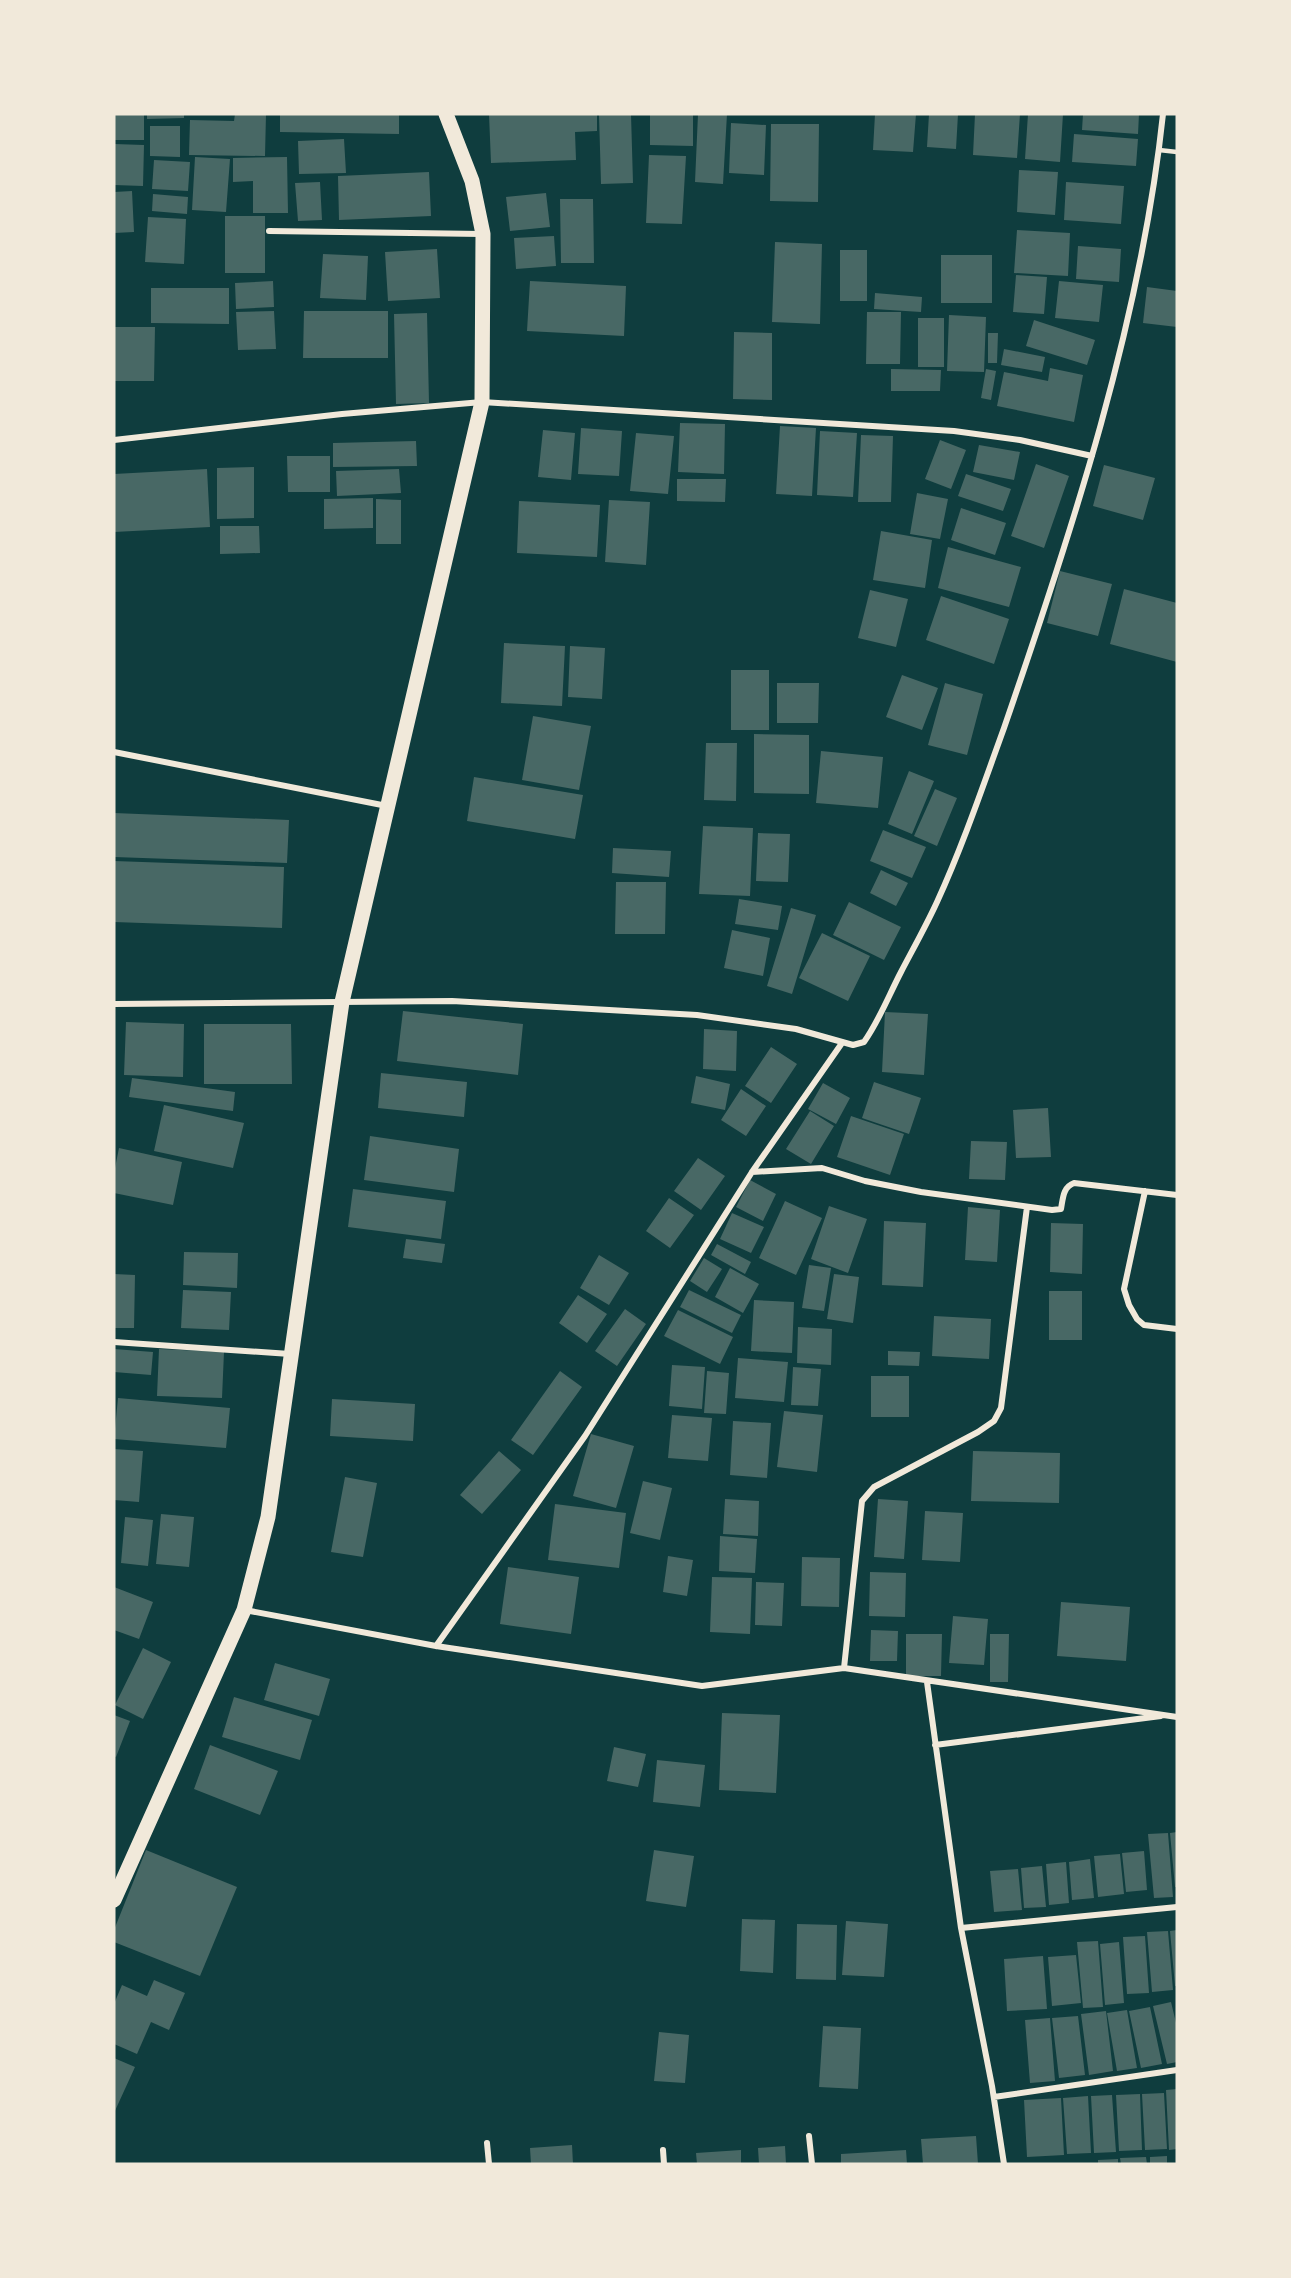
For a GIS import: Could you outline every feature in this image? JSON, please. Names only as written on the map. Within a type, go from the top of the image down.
[{"type":"main road","points":[[114,1900],[244,1610],[268,1517],[342,1002],[482,402],[483,234],[472,181],[446,114]]},
{"type":"street","points":[[114,1004],[452,1001],[697,1015],[796,1029],[842,1043],[857,1045],[867,1038],[936,905],[954,863],[1018,686],[1092,456],[1115,371],[1137,271],[1159,150],[1163,114]]},
{"type":"street","points":[[269,231],[483,234]]},
{"type":"street","points":[[114,440],[342,414],[482,402],[954,431],[1020,440],[1092,456]]},
{"type":"street","points":[[114,752],[388,806]]},
{"type":"street","points":[[436,1646],[585,1436],[752,1172],[842,1043]]},
{"type":"street","points":[[752,1172],[822,1168],[865,1181],[909,1190],[1027,1208],[1061,1209],[1065,1191],[1068,1185],[1074,1183],[1177,1195]]},
{"type":"street","points":[[1145,1191],[1124,1289],[1129,1305],[1137,1319],[1144,1325],[1177,1329]]},
{"type":"street","points":[[844,1668],[862,1501],[874,1487],[978,1432],[994,1421],[1000,1413],[1027,1208]]},
{"type":"street","points":[[114,1342],[291,1354]]},
{"type":"street","points":[[244,1610],[436,1646],[702,1686],[844,1668],[927,1682],[1174,1716]]},
{"type":"street","points":[[927,1682],[961,1928],[994,2097],[1004,2164]]},
{"type":"street","points":[[935,1744],[1174,1716]]},
{"type":"street","points":[[961,1928],[1177,1907]]},
{"type":"street","points":[[994,2097],[1177,2070]]},
{"type":"street","points":[[808,2136],[812,2164]]},
{"type":"street","points":[[487,2142],[489,2164]]},
{"type":"street","points":[[663,2150],[664,2164]]},
{"type":"lane","points":[[1159,150],[1177,152]]},
{"type":"building","points":[[114,114],[144,114],[144,140],[114,140]]},
{"type":"building","points":[[147,114],[184,114],[184,118],[147,119]]},
{"type":"building","points":[[235,114],[266,114],[265,156],[189,155],[190,120],[234,121]]},
{"type":"building","points":[[280,114],[399,114],[399,134],[280,132]]},
{"type":"building","points":[[489,114],[597,114],[597,131],[575,132],[576,160],[491,163]]},
{"type":"building","points":[[599,114],[631,114],[633,183],[601,184]]},
{"type":"building","points":[[650,114],[693,114],[693,146],[650,145]]},
{"type":"building","points":[[698,114],[727,114],[723,184],[695,182]]},
{"type":"building","points":[[875,114],[916,114],[913,152],[873,150]]},
{"type":"building","points":[[929,114],[958,114],[956,149],[927,147]]},
{"type":"building","points":[[975,114],[1020,114],[1017,158],[973,155]]},
{"type":"building","points":[[1028,114],[1063,114],[1060,162],[1025,159]]},
{"type":"building","points":[[1083,114],[1139,114],[1138,134],[1082,130]]},
{"type":"building","points":[[731,123],[766,125],[764,175],[729,173]]},
{"type":"building","points":[[771,124],[819,124],[818,202],[770,201]]},
{"type":"building","points":[[150,126],[180,126],[180,157],[150,156]]},
{"type":"building","points":[[1074,134],[1138,139],[1136,166],[1072,162]]},
{"type":"building","points":[[344,139],[346,173],[299,174],[298,141]]},
{"type":"building","points":[[114,144],[144,145],[143,186],[114,185]]},
{"type":"building","points":[[649,155],[686,156],[682,224],[646,223]]},
{"type":"building","points":[[195,157],[230,159],[226,212],[192,210]]},
{"type":"building","points":[[287,157],[288,213],[253,213],[253,181],[233,182],[233,158]]},
{"type":"building","points":[[154,160],[190,162],[188,191],[152,189]]},
{"type":"building","points":[[1019,170],[1058,172],[1055,215],[1017,212]]},
{"type":"building","points":[[429,172],[431,216],[339,220],[338,176]]},
{"type":"building","points":[[320,182],[322,220],[298,221],[295,183]]},
{"type":"building","points":[[1066,182],[1124,186],[1121,224],[1064,220]]},
{"type":"building","points":[[132,191],[134,232],[114,233],[114,192]]},
{"type":"building","points":[[546,193],[550,227],[510,231],[506,197]]},
{"type":"building","points":[[153,194],[188,197],[187,214],[152,211]]},
{"type":"building","points":[[560,199],[593,199],[594,263],[561,263]]},
{"type":"building","points":[[225,216],[265,216],[265,273],[225,273]]},
{"type":"building","points":[[148,217],[186,219],[184,264],[145,262]]},
{"type":"building","points":[[1017,230],[1070,233],[1068,276],[1014,273]]},
{"type":"building","points":[[554,236],[556,266],[516,269],[514,238]]},
{"type":"building","points":[[775,242],[822,244],[820,324],[772,322]]},
{"type":"building","points":[[1078,246],[1121,249],[1119,282],[1076,279]]},
{"type":"building","points":[[437,249],[440,298],[388,301],[385,252]]},
{"type":"building","points":[[840,250],[867,250],[867,301],[840,301]]},
{"type":"building","points":[[323,254],[368,256],[366,300],[320,298]]},
{"type":"building","points":[[941,255],[992,255],[992,303],[941,303]]},
{"type":"building","points":[[1016,275],[1047,277],[1044,314],[1013,312]]},
{"type":"building","points":[[273,281],[274,307],[236,309],[235,283]]},
{"type":"building","points":[[530,281],[626,286],[624,336],[527,331]]},
{"type":"building","points":[[1059,281],[1103,285],[1099,322],[1055,318]]},
{"type":"building","points":[[1147,287],[1177,291],[1177,327],[1143,323]]},
{"type":"building","points":[[151,288],[229,288],[229,324],[151,323]]},
{"type":"building","points":[[875,293],[922,297],[921,312],[874,309]]},
{"type":"building","points":[[274,311],[276,349],[238,350],[236,312]]},
{"type":"building","points":[[304,311],[388,311],[388,358],[303,358]]},
{"type":"building","points":[[867,312],[901,312],[900,364],[866,364]]},
{"type":"building","points":[[427,313],[429,403],[396,404],[394,314]]},
{"type":"building","points":[[949,315],[986,317],[984,372],[947,371]]},
{"type":"building","points":[[918,318],[944,318],[944,367],[918,367]]},
{"type":"building","points":[[1034,320],[1095,340],[1087,365],[1026,346]]},
{"type":"building","points":[[114,327],[155,327],[154,381],[114,381]]},
{"type":"building","points":[[734,332],[772,333],[772,400],[733,399]]},
{"type":"building","points":[[988,333],[998,333],[997,363],[988,363]]},
{"type":"building","points":[[1004,349],[1045,357],[1042,372],[1001,365]]},
{"type":"building","points":[[1050,368],[1083,375],[1074,422],[997,406],[1004,372],[1048,381]]},
{"type":"building","points":[[891,369],[941,370],[940,391],[891,391]]},
{"type":"building","points":[[986,369],[996,371],[991,400],[981,398]]},
{"type":"building","points":[[680,423],[725,424],[724,474],[678,472]]},
{"type":"building","points":[[780,426],[816,428],[812,496],[776,494]]},
{"type":"building","points":[[581,428],[622,431],[619,476],[578,474]]},
{"type":"building","points":[[543,430],[575,433],[571,480],[538,477]]},
{"type":"building","points":[[820,431],[857,433],[853,497],[817,495]]},
{"type":"building","points":[[636,433],[674,436],[668,494],[630,491]]},
{"type":"building","points":[[861,435],[893,436],[891,502],[858,502]]},
{"type":"building","points":[[940,440],[966,450],[951,489],[925,479]]},
{"type":"building","points":[[416,441],[417,466],[333,467],[333,443]]},
{"type":"building","points":[[979,445],[1020,452],[1014,480],[973,472]]},
{"type":"building","points":[[287,456],[330,456],[330,492],[288,492]]},
{"type":"building","points":[[1036,464],[1069,476],[1044,548],[1011,536]]},
{"type":"building","points":[[1104,465],[1155,478],[1143,520],[1093,506]]},
{"type":"building","points":[[254,467],[254,518],[217,519],[217,468]]},
{"type":"building","points":[[207,469],[210,527],[114,532],[114,474]]},
{"type":"building","points":[[399,469],[401,493],[337,496],[336,471]]},
{"type":"building","points":[[966,474],[1011,489],[1003,511],[958,496]]},
{"type":"building","points":[[677,479],[726,479],[725,502],[677,501]]},
{"type":"building","points":[[917,493],[948,499],[940,539],[910,534]]},
{"type":"building","points":[[373,498],[373,528],[324,529],[324,499]]},
{"type":"building","points":[[376,499],[401,500],[401,544],[376,544]]},
{"type":"building","points":[[609,500],[650,502],[646,565],[605,562]]},
{"type":"building","points":[[519,501],[600,505],[597,557],[517,553]]},
{"type":"building","points":[[961,508],[1006,523],[995,555],[951,540]]},
{"type":"building","points":[[220,526],[259,526],[260,553],[220,554]]},
{"type":"building","points":[[881,531],[932,540],[925,588],[873,580]]},
{"type":"building","points":[[948,547],[1021,567],[1009,607],[938,588]]},
{"type":"building","points":[[1060,571],[1112,584],[1098,636],[1047,623]]},
{"type":"building","points":[[1124,589],[1177,603],[1177,662],[1110,644]]},
{"type":"building","points":[[870,590],[908,599],[896,647],[858,638]]},
{"type":"building","points":[[941,596],[1009,619],[994,664],[926,640]]},
{"type":"building","points":[[504,643],[565,646],[562,706],[501,703]]},
{"type":"building","points":[[570,646],[605,648],[602,699],[568,697]]},
{"type":"building","points":[[731,670],[769,670],[769,730],[731,730]]},
{"type":"building","points":[[902,675],[938,688],[922,730],[886,717]]},
{"type":"building","points":[[777,683],[819,683],[818,723],[777,723]]},
{"type":"building","points":[[945,683],[983,694],[967,755],[928,745]]},
{"type":"building","points":[[533,716],[591,726],[579,790],[522,780]]},
{"type":"building","points":[[754,734],[809,735],[809,794],[754,793]]},
{"type":"building","points":[[706,743],[737,743],[736,801],[704,800]]},
{"type":"building","points":[[821,751],[883,757],[878,808],[816,803]]},
{"type":"building","points":[[909,771],[934,781],[912,834],[888,824]]},
{"type":"building","points":[[474,777],[583,795],[575,839],[467,821]]},
{"type":"building","points":[[935,789],[957,798],[937,846],[914,836]]},
{"type":"building","points":[[114,813],[289,820],[287,863],[114,857]]},
{"type":"building","points":[[703,826],[753,828],[750,896],[699,894]]},
{"type":"building","points":[[883,830],[926,847],[912,878],[870,861]]},
{"type":"building","points":[[758,833],[790,834],[788,882],[756,881]]},
{"type":"building","points":[[613,848],[671,851],[669,877],[612,873]]},
{"type":"building","points":[[114,861],[284,867],[282,928],[114,922]]},
{"type":"building","points":[[881,870],[908,883],[896,906],[870,893]]},
{"type":"building","points":[[616,882],[666,882],[665,934],[615,934]]},
{"type":"building","points":[[739,899],[782,906],[778,930],[735,924]]},
{"type":"building","points":[[849,902],[901,927],[884,960],[833,935]]},
{"type":"building","points":[[791,908],[816,915],[792,994],[767,986]]},
{"type":"building","points":[[732,930],[770,938],[763,976],[724,968]]},
{"type":"building","points":[[822,933],[870,956],[848,1001],[799,978]]},
{"type":"building","points":[[403,1011],[523,1024],[518,1075],[397,1061]]},
{"type":"building","points":[[885,1012],[928,1014],[924,1075],[882,1072]]},
{"type":"building","points":[[126,1022],[184,1024],[183,1077],[124,1075]]},
{"type":"building","points":[[204,1024],[291,1024],[292,1084],[204,1084]]},
{"type":"building","points":[[704,1029],[737,1031],[736,1071],[703,1069]]},
{"type":"building","points":[[771,1047],[797,1064],[771,1103],[745,1086]]},
{"type":"building","points":[[381,1073],[467,1082],[464,1117],[378,1108]]},
{"type":"building","points":[[696,1076],[730,1084],[725,1110],[691,1103]]},
{"type":"building","points":[[132,1078],[235,1092],[233,1111],[129,1097]]},
{"type":"building","points":[[874,1082],[921,1098],[909,1134],[862,1118]]},
{"type":"building","points":[[823,1083],[850,1098],[836,1124],[808,1109]]},
{"type":"building","points":[[741,1089],[766,1106],[746,1136],[721,1120]]},
{"type":"building","points":[[164,1105],[244,1123],[233,1168],[154,1151]]},
{"type":"building","points":[[1048,1108],[1051,1157],[1016,1158],[1013,1110]]},
{"type":"building","points":[[810,1111],[834,1126],[811,1164],[786,1149]]},
{"type":"building","points":[[851,1116],[904,1134],[890,1175],[837,1157]]},
{"type":"building","points":[[370,1136],[459,1149],[454,1192],[364,1180]]},
{"type":"building","points":[[971,1141],[1007,1142],[1005,1180],[969,1179]]},
{"type":"building","points":[[119,1148],[182,1162],[173,1205],[114,1193],[114,1173]]},
{"type":"building","points":[[698,1158],[725,1176],[701,1210],[674,1191]]},
{"type":"building","points":[[750,1180],[776,1194],[763,1221],[736,1207]]},
{"type":"building","points":[[353,1189],[446,1201],[441,1239],[348,1227]]},
{"type":"building","points":[[669,1198],[694,1215],[670,1248],[646,1231]]},
{"type":"building","points":[[785,1201],[822,1218],[796,1275],[759,1258]]},
{"type":"building","points":[[829,1206],[867,1219],[848,1273],[811,1259]]},
{"type":"building","points":[[968,1207],[1000,1210],[997,1262],[965,1260]]},
{"type":"building","points":[[732,1213],[764,1227],[751,1253],[720,1239]]},
{"type":"building","points":[[884,1221],[926,1223],[923,1287],[882,1285]]},
{"type":"building","points":[[1051,1223],[1083,1224],[1082,1274],[1050,1272]]},
{"type":"building","points":[[406,1239],[445,1244],[442,1263],[403,1258]]},
{"type":"building","points":[[717,1244],[751,1262],[745,1274],[711,1255]]},
{"type":"building","points":[[184,1252],[238,1253],[237,1288],[183,1285]]},
{"type":"building","points":[[599,1255],[629,1273],[609,1305],[580,1288]]},
{"type":"building","points":[[704,1258],[722,1269],[707,1292],[690,1281]]},
{"type":"building","points":[[809,1265],[831,1268],[824,1311],[802,1308]]},
{"type":"building","points":[[730,1268],[759,1284],[743,1313],[715,1297]]},
{"type":"building","points":[[114,1274],[135,1275],[134,1328],[114,1328]]},
{"type":"building","points":[[834,1274],[859,1277],[853,1323],[827,1319]]},
{"type":"building","points":[[183,1290],[231,1292],[229,1330],[181,1328]]},
{"type":"building","points":[[689,1290],[741,1315],[732,1333],[680,1307]]},
{"type":"building","points":[[1049,1291],[1082,1291],[1082,1340],[1049,1340]]},
{"type":"building","points":[[578,1295],[607,1314],[587,1343],[559,1323]]},
{"type":"building","points":[[754,1300],[794,1302],[792,1353],[751,1351]]},
{"type":"building","points":[[625,1309],[646,1324],[617,1366],[595,1351]]},
{"type":"building","points":[[678,1310],[733,1337],[720,1364],[664,1336]]},
{"type":"building","points":[[934,1316],[991,1319],[989,1359],[932,1356]]},
{"type":"building","points":[[798,1327],[832,1329],[831,1365],[797,1363]]},
{"type":"building","points":[[114,1349],[153,1352],[151,1375],[114,1372]]},
{"type":"building","points":[[159,1349],[224,1352],[222,1398],[157,1396]]},
{"type":"building","points":[[888,1351],[920,1352],[919,1366],[888,1365]]},
{"type":"building","points":[[738,1358],[788,1362],[784,1402],[735,1398]]},
{"type":"building","points":[[672,1365],[705,1367],[702,1409],[669,1406]]},
{"type":"building","points":[[793,1367],[821,1369],[818,1406],[791,1405]]},
{"type":"building","points":[[560,1371],[582,1387],[533,1455],[511,1440]]},
{"type":"building","points":[[707,1371],[729,1373],[726,1414],[704,1413]]},
{"type":"building","points":[[871,1376],[909,1376],[909,1417],[871,1417]]},
{"type":"building","points":[[118,1398],[230,1408],[226,1448],[114,1439]]},
{"type":"building","points":[[332,1399],[415,1404],[413,1441],[330,1436]]},
{"type":"building","points":[[784,1411],[823,1415],[817,1472],[777,1467]]},
{"type":"building","points":[[672,1415],[712,1418],[708,1461],[668,1458]]},
{"type":"building","points":[[733,1421],[771,1423],[767,1478],[730,1475]]},
{"type":"building","points":[[591,1434],[634,1446],[616,1508],[573,1496]]},
{"type":"building","points":[[114,1449],[143,1451],[139,1502],[114,1500]]},
{"type":"building","points":[[499,1451],[521,1470],[482,1514],[460,1495]]},
{"type":"building","points":[[973,1451],[1060,1453],[1059,1503],[971,1501]]},
{"type":"building","points":[[345,1477],[377,1483],[363,1557],[331,1552]]},
{"type":"building","points":[[643,1481],[672,1488],[660,1540],[630,1533]]},
{"type":"building","points":[[725,1499],[759,1501],[758,1536],[723,1534]]},
{"type":"building","points":[[878,1499],[908,1501],[904,1559],[874,1557]]},
{"type":"building","points":[[555,1504],[626,1513],[619,1568],[548,1560]]},
{"type":"building","points":[[925,1511],[963,1513],[960,1562],[922,1560]]},
{"type":"building","points":[[161,1514],[194,1517],[189,1567],[156,1564]]},
{"type":"building","points":[[125,1517],[153,1520],[148,1566],[121,1563]]},
{"type":"building","points":[[720,1536],[757,1539],[755,1573],[719,1571]]},
{"type":"building","points":[[668,1556],[693,1560],[687,1596],[663,1592]]},
{"type":"building","points":[[802,1557],[840,1558],[839,1607],[801,1606]]},
{"type":"building","points":[[508,1567],[579,1577],[571,1634],[500,1624]]},
{"type":"building","points":[[870,1572],[906,1573],[905,1617],[869,1616]]},
{"type":"building","points":[[712,1577],[752,1578],[750,1634],[710,1632]]},
{"type":"building","points":[[756,1582],[784,1583],[782,1626],[755,1625]]},
{"type":"building","points":[[114,1587],[153,1602],[139,1639],[114,1630]]},
{"type":"building","points":[[1061,1602],[1130,1607],[1126,1661],[1057,1656]]},
{"type":"building","points":[[953,1616],[988,1619],[984,1665],[949,1663]]},
{"type":"building","points":[[871,1630],[898,1631],[897,1661],[870,1661]]},
{"type":"building","points":[[906,1634],[942,1634],[941,1676],[906,1676]]},
{"type":"building","points":[[990,1634],[1009,1634],[1008,1682],[990,1682]]},
{"type":"building","points":[[143,1648],[171,1662],[143,1719],[115,1705]]},
{"type":"building","points":[[275,1663],[330,1679],[319,1716],[264,1700]]},
{"type":"building","points":[[234,1697],[312,1720],[300,1760],[222,1737]]},
{"type":"building","points":[[722,1713],[780,1715],[776,1793],[719,1790]]},
{"type":"building","points":[[114,1715],[130,1721],[116,1757],[114,1756]]},
{"type":"building","points":[[210,1745],[278,1771],[260,1815],[194,1789]]},
{"type":"building","points":[[614,1747],[646,1754],[638,1787],[607,1781]]},
{"type":"building","points":[[657,1760],[705,1765],[700,1807],[653,1802]]},
{"type":"building","points":[[1177,1832],[1177,1887],[1175,1887],[1170,1833]]},
{"type":"building","points":[[1168,1833],[1173,1897],[1154,1898],[1148,1834]]},
{"type":"building","points":[[146,1850],[237,1887],[200,1976],[114,1942],[114,1930]]},
{"type":"building","points":[[654,1850],[694,1856],[686,1907],[646,1901]]},
{"type":"building","points":[[1144,1851],[1147,1890],[1126,1892],[1122,1853]]},
{"type":"building","points":[[1120,1854],[1124,1894],[1098,1897],[1094,1856]]},
{"type":"building","points":[[1090,1859],[1094,1898],[1072,1900],[1069,1862]]},
{"type":"building","points":[[1066,1862],[1069,1903],[1049,1905],[1046,1864]]},
{"type":"building","points":[[1042,1866],[1046,1907],[1024,1908],[1021,1868]]},
{"type":"building","points":[[1018,1869],[1022,1910],[994,1912],[990,1871]]},
{"type":"building","points":[[742,1919],[775,1920],[773,1973],[740,1971]]},
{"type":"building","points":[[846,1921],[888,1924],[884,1977],[842,1975]]},
{"type":"building","points":[[797,1924],[837,1925],[836,1980],[796,1979]]},
{"type":"building","points":[[1177,1930],[1177,1986],[1175,1986],[1170,1931]]},
{"type":"building","points":[[1168,1931],[1173,1990],[1152,1992],[1147,1932]]},
{"type":"building","points":[[1145,1936],[1149,1993],[1127,1994],[1123,1937]]},
{"type":"building","points":[[1098,1941],[1103,2007],[1083,2008],[1077,1942]]},
{"type":"building","points":[[1119,1942],[1124,2003],[1105,2005],[1100,1944]]},
{"type":"building","points":[[1076,1955],[1081,2003],[1052,2006],[1048,1957]]},
{"type":"building","points":[[1043,1956],[1047,2009],[1007,2011],[1004,1959]]},
{"type":"building","points":[[154,1980],[185,1993],[169,2030],[151,2022],[137,2054],[114,2044],[114,2004],[122,1985],[147,1996]]},
{"type":"building","points":[[1171,2002],[1177,2027],[1177,2062],[1167,2064],[1153,2006]]},
{"type":"building","points":[[1150,2007],[1162,2064],[1141,2068],[1129,2011]]},
{"type":"building","points":[[1127,2010],[1137,2068],[1117,2071],[1107,2013]]},
{"type":"building","points":[[1106,2011],[1113,2071],[1089,2075],[1081,2014]]},
{"type":"building","points":[[1078,2016],[1085,2075],[1059,2078],[1052,2018]]},
{"type":"building","points":[[1050,2018],[1055,2081],[1030,2083],[1025,2020]]},
{"type":"building","points":[[823,2026],[861,2028],[858,2089],[819,2087]]},
{"type":"building","points":[[659,2032],[689,2035],[685,2083],[654,2081]]},
{"type":"building","points":[[114,2058],[135,2067],[114,2113]]},
{"type":"building","points":[[1177,2089],[1177,2149],[1169,2150],[1166,2090]]},
{"type":"building","points":[[1164,2093],[1167,2149],[1145,2150],[1142,2094]]},
{"type":"building","points":[[1140,2094],[1142,2150],[1119,2151],[1116,2095]]},
{"type":"building","points":[[1112,2095],[1116,2152],[1094,2153],[1091,2096]]},
{"type":"building","points":[[1088,2096],[1091,2153],[1067,2154],[1063,2098]]},
{"type":"building","points":[[1061,2098],[1064,2155],[1027,2157],[1024,2100]]},
{"type":"building","points":[[976,2136],[978,2164],[923,2164],[921,2139]]},
{"type":"building","points":[[572,2145],[573,2164],[531,2164],[530,2148]]},
{"type":"building","points":[[785,2146],[786,2164],[759,2164],[758,2148]]},
{"type":"building","points":[[741,2150],[741,2164],[697,2164],[696,2153]]},
{"type":"building","points":[[906,2150],[907,2164],[841,2164],[841,2154]]},
{"type":"building","points":[[1167,2156],[1167,2164],[1150,2164],[1150,2157]]},
{"type":"building","points":[[1146,2157],[1147,2164],[1121,2164],[1120,2158]]},
{"type":"building","points":[[1118,2159],[1118,2164],[1098,2164],[1098,2160]]}]
